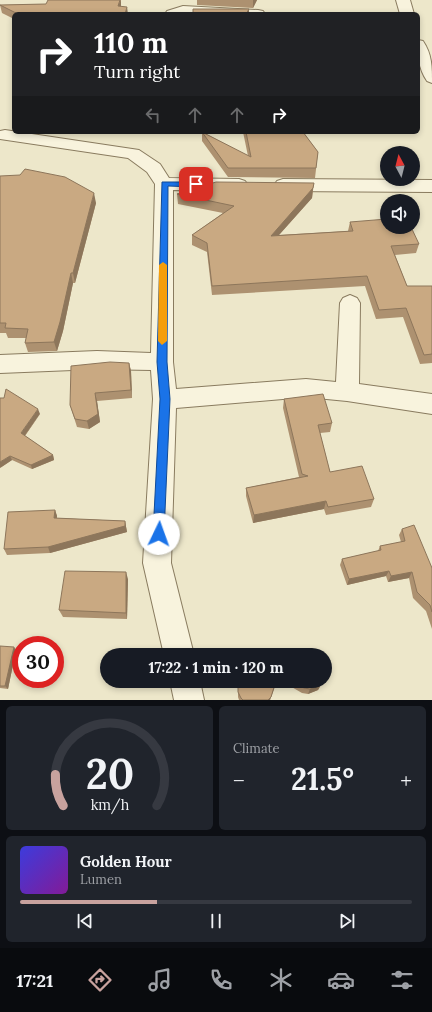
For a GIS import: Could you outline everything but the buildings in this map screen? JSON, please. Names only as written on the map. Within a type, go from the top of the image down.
[{"type":"street","points":[[403,0],[406,12]]},
{"type":"street","points":[[178,12],[183,10],[220,12]]},
{"type":"street","points":[[420,49],[432,78]]},
{"type":"street","points":[[2,137],[84,138],[133,154],[154,168],[164,184],[162,362],[165,399],[157,563],[177,648]]},
{"type":"street","points":[[164,184],[432,186]]},
{"type":"street","points":[[347,392],[350,303]]},
{"type":"street","points":[[0,364],[97,360],[162,362]]},
{"type":"street","points":[[165,399],[306,388],[432,404]]},
{"type":"street","points":[[186,688],[189,700]]},
{"type":"slow traffic","points":[[162,341],[163,265]]},
{"type":"route","points":[[159,534],[165,399],[162,362],[164,184],[196,184]]}]
